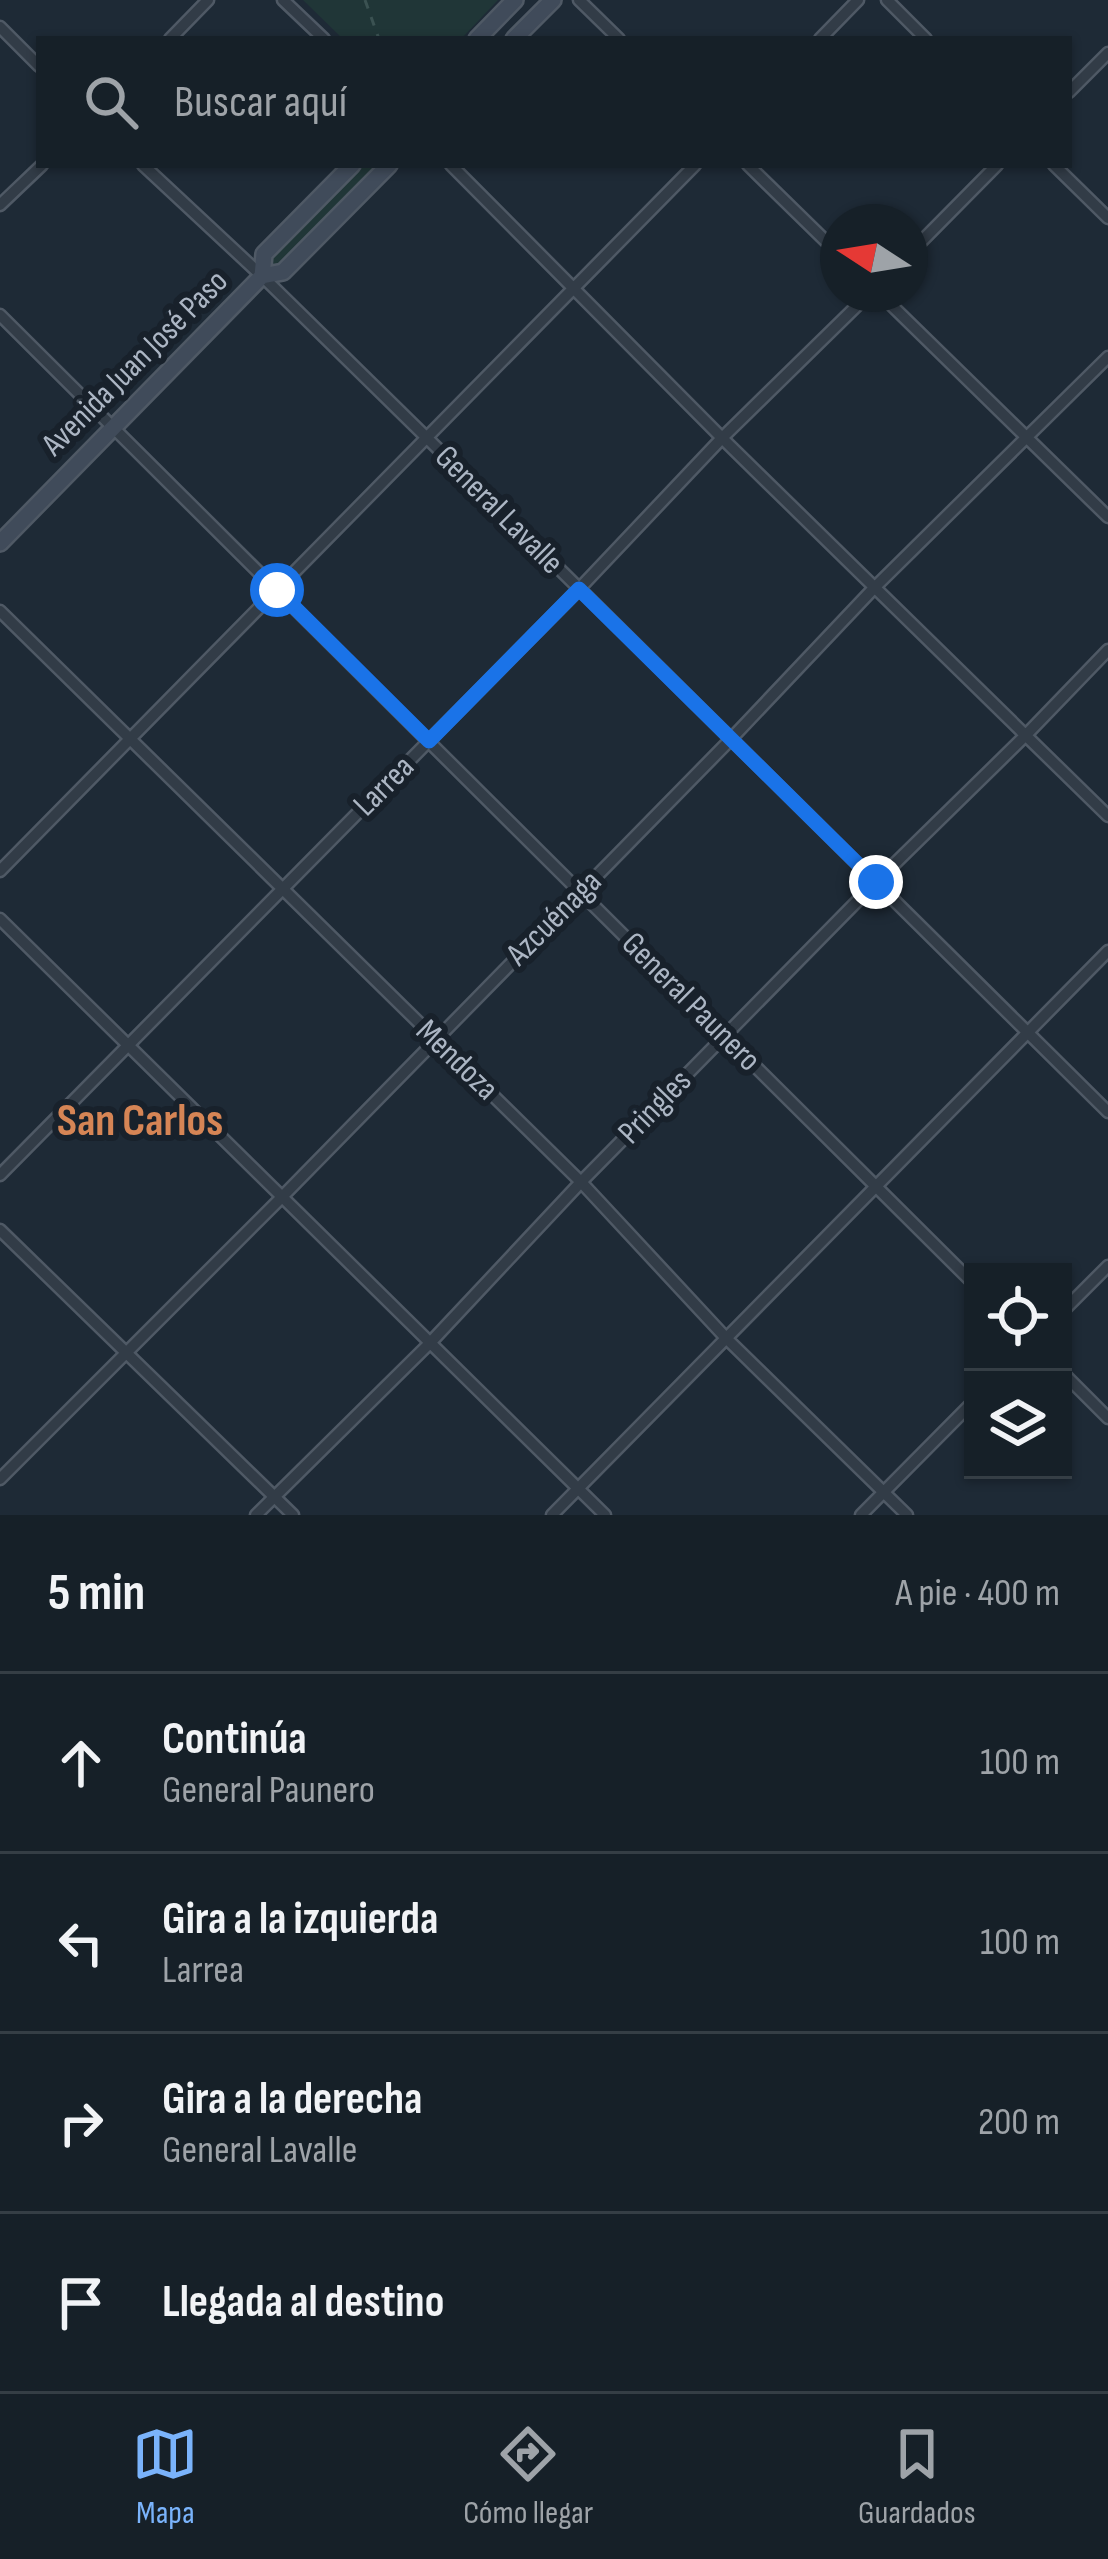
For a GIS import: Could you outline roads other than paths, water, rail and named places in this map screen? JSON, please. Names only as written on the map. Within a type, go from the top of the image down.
[{"type":"main road","points":[[480,36],[515,0]]},
{"type":"main road","points":[[517,36],[553,0]]},
{"type":"main road","name":"Avenida Juan José Paso","points":[[262,276],[264,254],[349,168]]},
{"type":"main road","name":"Avenida Juan José Paso","points":[[0,543],[262,276],[284,272],[386,168]]},
{"type":"street","points":[[173,36],[208,0]]},
{"type":"street","points":[[283,0],[321,36]]},
{"type":"street","points":[[579,0],[616,36]]},
{"type":"street","points":[[823,36],[858,0]]},
{"type":"street","points":[[887,0],[923,36]]},
{"type":"street","points":[[0,27],[36,63]]},
{"type":"street","points":[[1072,89],[1108,52]]},
{"type":"street","points":[[0,205],[39,168]]},
{"type":"street","name":"General Lavalle","points":[[146,168],[262,276],[1108,1112]]},
{"type":"street","points":[[454,168],[1108,816]]},
{"type":"street","points":[[0,871],[692,168]]},
{"type":"street","points":[[751,168],[820,235]]},
{"type":"street","points":[[928,235],[994,168]]},
{"type":"street","points":[[1057,168],[1108,218]]},
{"type":"street","name":"Larrea","points":[[0,1175],[851,312]]},
{"type":"street","points":[[898,312],[1108,517]]},
{"type":"street","name":"General Paunero","points":[[0,315],[964,1274]]},
{"type":"street","name":"Azcuénaga","points":[[0,1479],[282,1197],[874,588],[1108,357]]},
{"type":"street","name":"Mendoza","points":[[0,610],[581,1182],[726,1338],[907,1515]]},
{"type":"street","name":"Pringles","points":[[256,1515],[1108,650]]},
{"type":"street","points":[[0,919],[605,1515]]},
{"type":"street","points":[[552,1515],[1108,951]]},
{"type":"street","points":[[0,1230],[292,1515]]},
{"type":"street","points":[[1072,1302],[1108,1266]]},
{"type":"street","points":[[1072,1382],[1108,1418]]},
{"type":"street","points":[[861,1515],[964,1411]]},
{"type":"district","name":"San Carlos","points":[[140,1121]]}]
